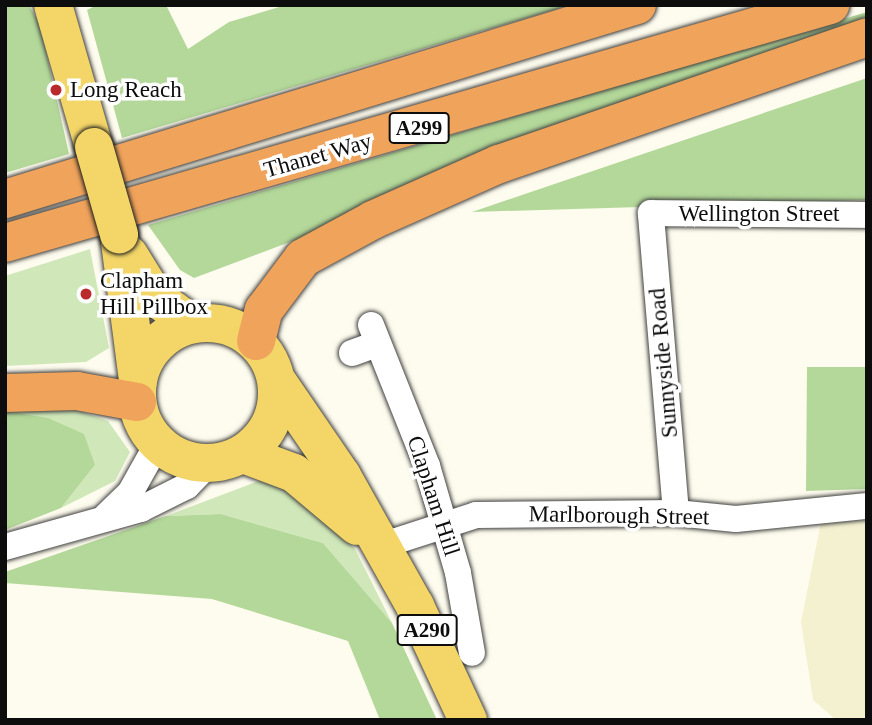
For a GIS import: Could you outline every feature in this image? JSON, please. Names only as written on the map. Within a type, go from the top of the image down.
[{"type":"highway","name":"A299","points":[[5,199],[637,5]]},
{"type":"highway","name":"Thanet Way","points":[[5,243],[831,5]]},
{"type":"highway","points":[[256,341],[264,310],[303,258],[382,216],[499,164],[867,37]]},
{"type":"highway","points":[[5,393],[137,392]]},
{"type":"main road","points":[[52,5],[119,234],[137,392],[158,443]]},
{"type":"main road","points":[[119,234],[155,297],[192,324]]},
{"type":"main road","points":[[137,392],[156,345],[192,324],[225,325],[256,341]]},
{"type":"main road","name":"A290","points":[[256,341],[277,381],[342,476],[468,720]]},
{"type":"main road","points":[[226,459],[271,423],[277,381]]},
{"type":"main road","name":"A290","points":[[158,443],[190,461],[226,459],[321,491],[381,552]]},
{"type":"street","name":"Wellington Street","points":[[651,213],[867,215]]},
{"type":"street","name":"Sunnyside Road","points":[[651,213],[676,513]]},
{"type":"street","name":"Clapham Hill","points":[[352,353],[374,335],[444,524],[472,653]]},
{"type":"street","points":[[106,516],[130,493],[158,443]]},
{"type":"street","points":[[5,547],[166,498],[226,459]]},
{"type":"street","name":"Marlborough Street","points":[[381,552],[396,541],[476,515],[676,513],[736,519],[867,506]]},
{"type":"shaded area","points":[[867,521],[867,720],[836,720],[813,700],[801,622],[821,522]]},
{"type":"green space","points":[[5,5],[29,5],[40,25],[69,154],[5,173]]},
{"type":"green space","points":[[97,5],[166,5],[188,49],[229,22],[286,5],[570,5],[122,138],[87,10]]},
{"type":"green space","points":[[867,12],[867,25],[194,278],[180,270],[148,225]]},
{"type":"green space","points":[[867,78],[867,200],[472,212]]},
{"type":"green space","points":[[90,249],[109,348],[86,362],[5,366],[5,276]]},
{"type":"green space","points":[[807,367],[867,367],[867,489],[806,491]]},
{"type":"green space","points":[[65,406],[108,421],[130,452],[115,481],[61,508],[95,465],[5,411]]},
{"type":"green space","points":[[5,411],[48,418],[84,434],[95,465],[61,508],[5,530]]},
{"type":"green space","points":[[261,480],[299,492],[355,549],[392,623],[323,543],[221,514],[166,516]]},
{"type":"green space","points":[[221,514],[323,543],[392,623],[437,720],[380,720],[348,641],[212,599],[5,583],[5,572],[166,516]]},
{"type":"place","name":"Long Reach","points":[[56,90]]},
{"type":"place","name":"Clapham Hill Pillbox","points":[[86,294]]}]
